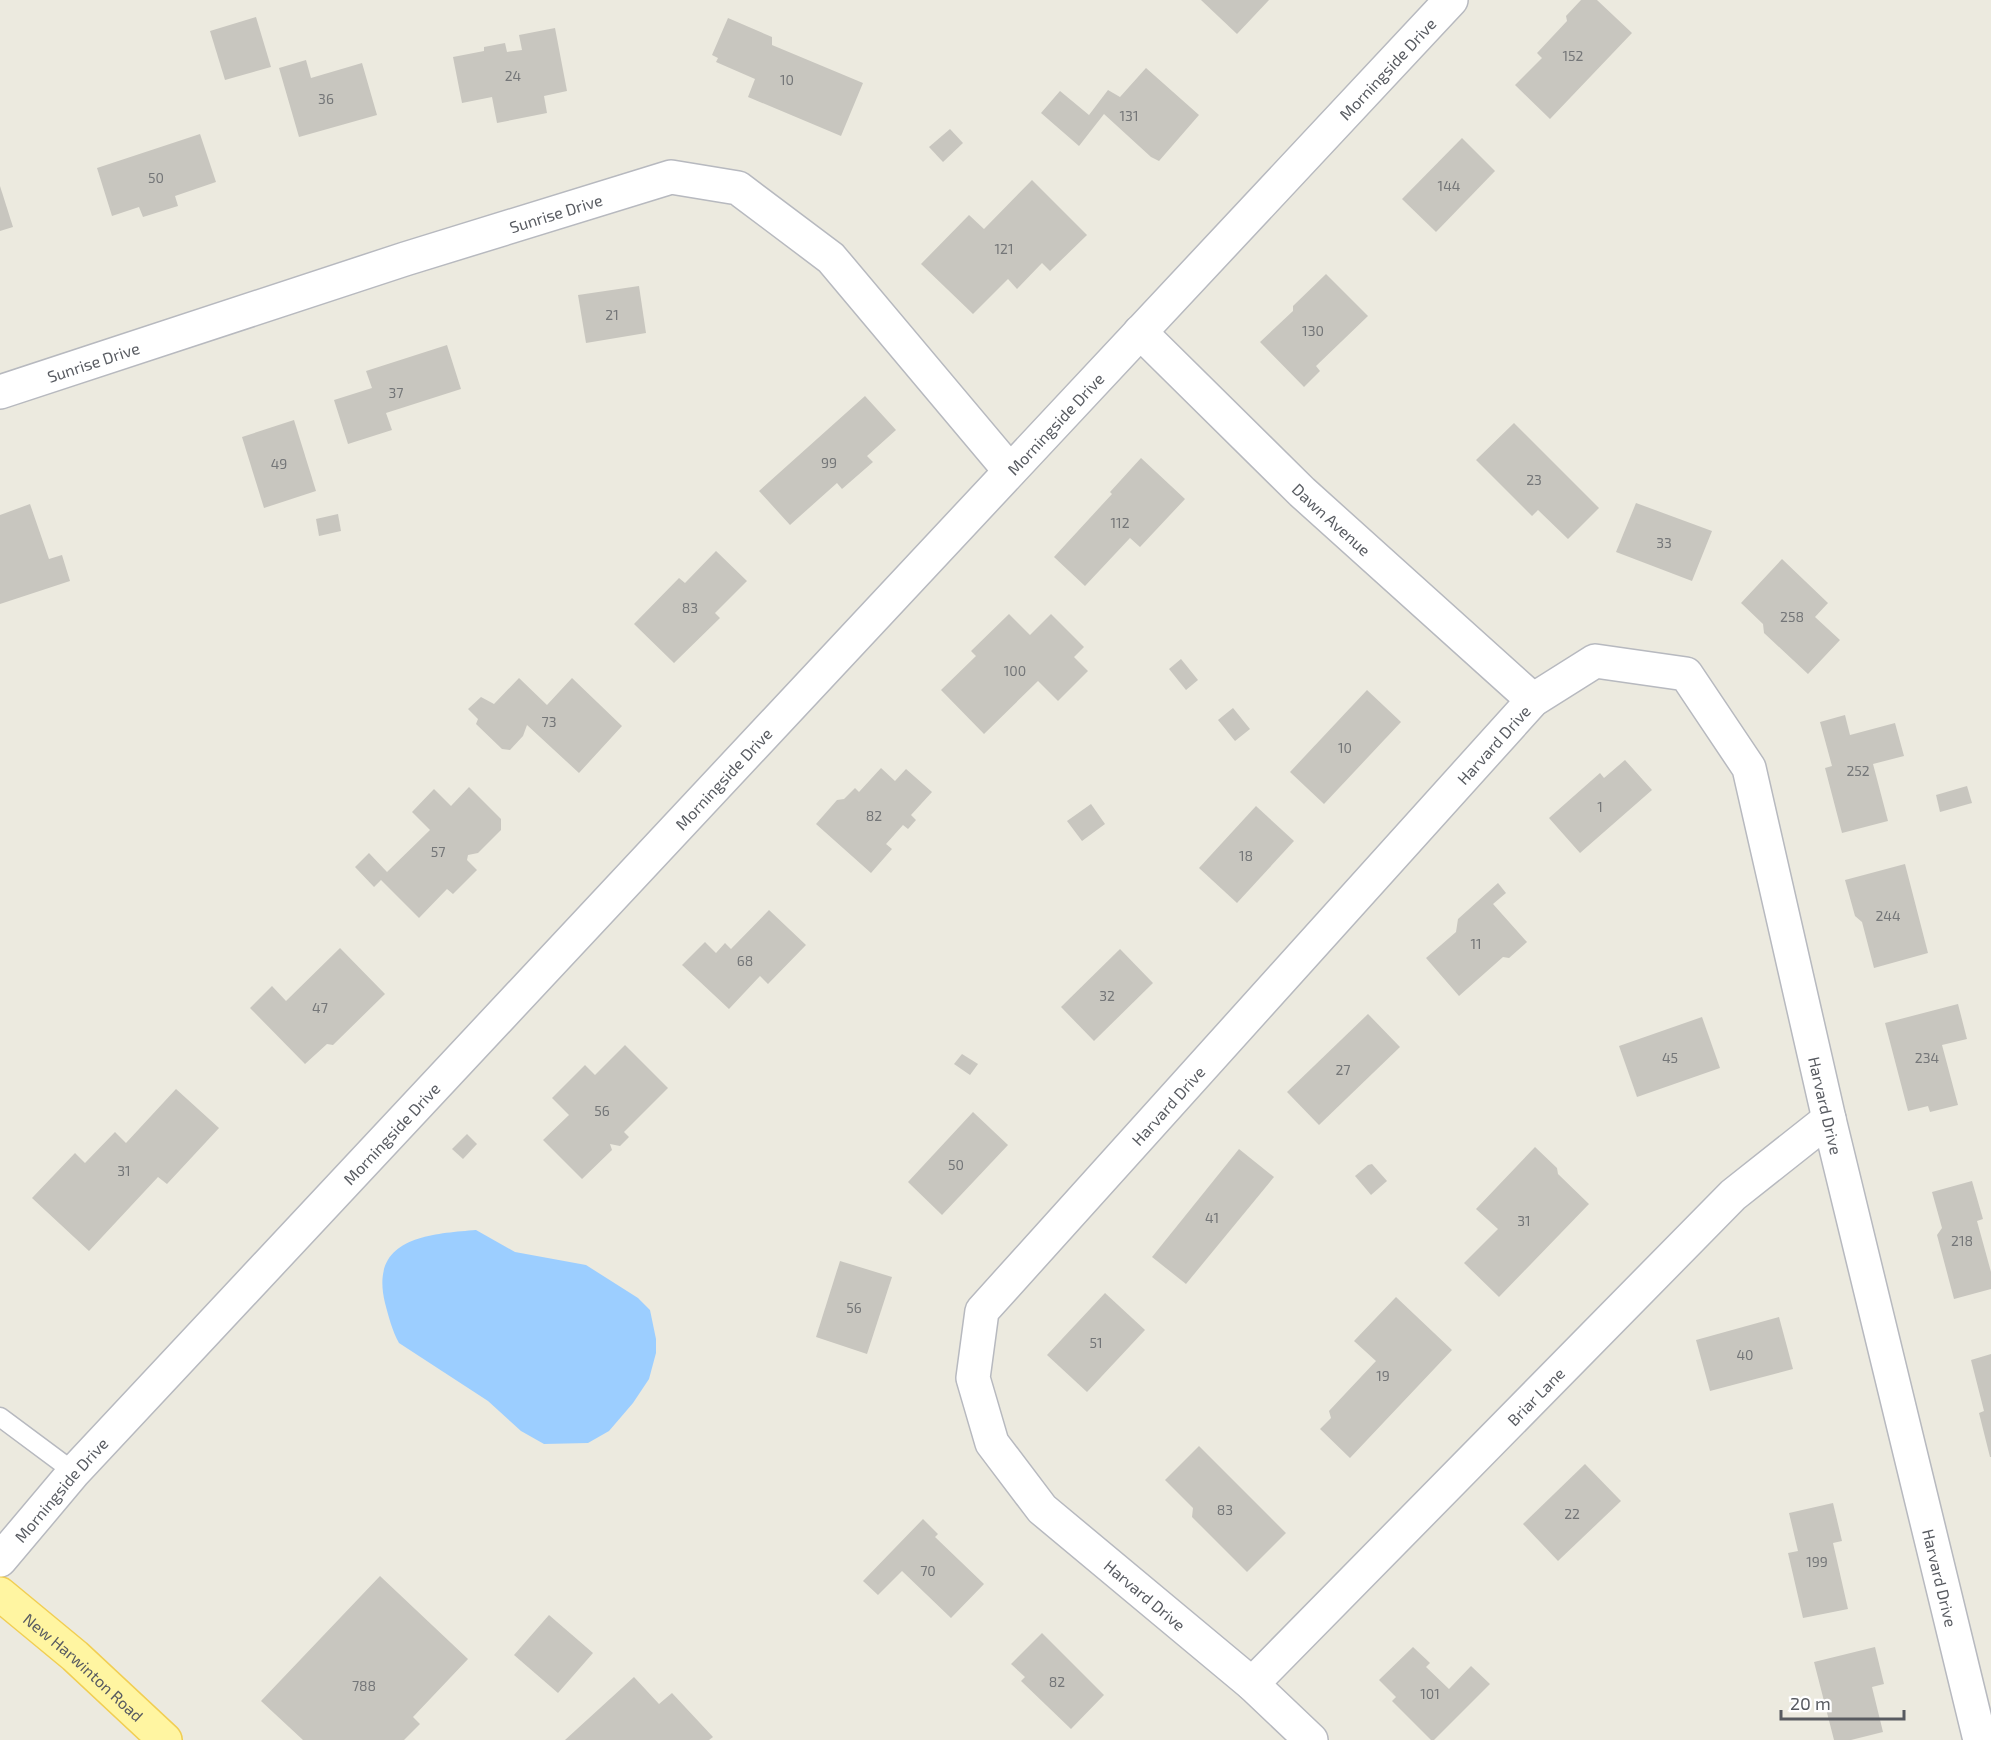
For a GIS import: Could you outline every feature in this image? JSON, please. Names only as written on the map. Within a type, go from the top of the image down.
[{"type":"main road","name":"New Harwinton Road","points":[[0,1594],[75,1656],[165,1740]]},
{"type":"street","name":"Morningside Drive","points":[[0,1560],[74,1472],[1451,0]]},
{"type":"street","name":"Sunrise Drive","points":[[0,392],[394,263],[671,177],[738,188],[831,258],[1010,471]]},
{"type":"street","name":"Dawn Avenue","points":[[1140,332],[1302,492],[1533,700]]},
{"type":"street","name":"Harvard Drive","points":[[1311,1740],[1252,1684],[1042,1509],[992,1443],[973,1378],[982,1311],[1533,700],[1595,661],[1686,674],[1749,768],[1828,1119],[1980,1740]]},
{"type":"street","name":"Briar Lane","points":[[1252,1684],[1733,1196],[1828,1119]]},
{"type":"lane","points":[[0,1417],[74,1472]]},
{"type":"water","points":[[476,1230],[515,1252],[586,1265],[638,1298],[650,1310],[656,1339],[656,1353],[649,1379],[633,1403],[609,1431],[588,1443],[544,1444],[521,1431],[488,1401],[399,1343],[385,1303],[382,1281],[386,1264],[394,1252],[422,1237]]},
{"type":"building","points":[[1201,0],[1269,0],[1237,34]]},
{"type":"building","points":[[1581,0],[1597,0],[1632,33],[1550,119],[1515,85],[1542,58],[1537,53],[1567,21],[1566,16]]},
{"type":"building","points":[[256,17],[271,67],[225,80],[210,31]]},
{"type":"building","points":[[728,18],[772,37],[772,45],[863,83],[841,136],[748,97],[755,79],[716,62],[718,58],[712,55]]},
{"type":"building","points":[[555,28],[567,91],[544,96],[547,113],[497,123],[492,97],[462,103],[453,57],[484,51],[484,47],[505,43],[507,52],[522,50],[519,35]]},
{"type":"building","points":[[306,60],[311,78],[362,63],[377,115],[299,137],[279,68]]},
{"type":"building","points":[[1146,68],[1199,115],[1159,161],[1151,157],[1104,114],[1079,146],[1041,113],[1060,91],[1089,115],[1108,90],[1120,97]]},
{"type":"building","points":[[950,129],[963,143],[943,162],[929,147]]},
{"type":"building","points":[[200,134],[216,182],[175,196],[178,206],[143,217],[139,207],[112,216],[97,168]]},
{"type":"building","points":[[1462,138],[1495,171],[1436,232],[1402,199]]},
{"type":"building","points":[[1032,180],[1087,235],[1050,271],[1042,263],[1017,289],[1008,279],[973,314],[921,264],[969,215],[984,229]]},
{"type":"building","points":[[0,186],[13,227],[0,231]]},
{"type":"building","points":[[1326,274],[1368,316],[1316,366],[1320,371],[1304,387],[1260,342],[1293,311],[1293,306]]},
{"type":"building","points":[[639,286],[646,333],[586,343],[578,295]]},
{"type":"building","points":[[447,345],[461,389],[386,413],[392,430],[348,444],[334,400],[372,388],[366,371]]},
{"type":"building","points":[[865,396],[896,430],[867,456],[873,462],[842,489],[837,483],[790,525],[759,491]]},
{"type":"building","points":[[294,420],[316,491],[264,508],[242,437]]},
{"type":"building","points":[[1514,423],[1599,508],[1568,539],[1538,510],[1532,516],[1476,460]]},
{"type":"building","points":[[1141,458],[1185,499],[1140,547],[1130,538],[1085,586],[1054,557],[1112,494],[1110,492]]},
{"type":"building","points":[[1636,503],[1712,531],[1692,581],[1616,552]]},
{"type":"building","points":[[30,504],[49,559],[62,555],[70,581],[0,604],[0,515]]},
{"type":"building","points":[[338,514],[341,531],[319,536],[316,519]]},
{"type":"building","points":[[716,551],[747,581],[715,613],[720,618],[674,663],[634,624],[679,578],[685,583]]},
{"type":"building","points":[[1782,559],[1828,603],[1815,617],[1840,640],[1808,674],[1764,633],[1763,624],[1741,603]]},
{"type":"building","points":[[1009,614],[1030,635],[1051,614],[1084,647],[1074,657],[1088,671],[1058,701],[1038,681],[984,734],[941,690],[976,656],[971,651]]},
{"type":"building","points":[[1181,659],[1198,680],[1186,690],[1169,669]]},
{"type":"building","points":[[519,678],[547,705],[572,678],[622,726],[579,773],[527,725],[523,736],[510,750],[502,749],[476,724],[478,719],[468,709],[481,697],[494,704]]},
{"type":"building","points":[[1367,690],[1401,722],[1324,804],[1290,772]]},
{"type":"building","points":[[1233,708],[1250,729],[1235,741],[1218,720]]},
{"type":"building","points":[[1845,715],[1850,735],[1895,723],[1904,756],[1873,764],[1888,821],[1842,833],[1825,768],[1832,766],[1820,722]]},
{"type":"building","points":[[1625,760],[1652,790],[1580,853],[1549,818],[1600,773],[1604,778]]},
{"type":"building","points":[[881,768],[895,781],[906,769],[932,792],[911,815],[916,820],[908,829],[903,825],[886,844],[892,849],[871,873],[816,824],[837,800],[844,799],[855,788],[859,792]]},
{"type":"building","points":[[1967,786],[1972,803],[1940,812],[1936,795]]},
{"type":"building","points":[[469,787],[501,819],[501,830],[478,853],[468,855],[467,860],[477,870],[453,894],[447,889],[419,918],[381,880],[374,887],[355,867],[369,853],[387,872],[430,830],[412,812],[434,789],[451,806]]},
{"type":"building","points":[[1091,804],[1105,824],[1082,841],[1067,821]]},
{"type":"building","points":[[1256,806],[1294,841],[1237,903],[1199,868]]},
{"type":"building","points":[[1905,864],[1928,953],[1874,968],[1862,922],[1855,916],[1845,880]]},
{"type":"building","points":[[1498,883],[1506,893],[1493,904],[1527,942],[1509,958],[1503,957],[1459,996],[1426,958],[1456,932],[1458,919]]},
{"type":"building","points":[[769,910],[806,945],[768,984],[760,976],[729,1009],[682,965],[705,942],[716,953],[725,943],[731,949]]},
{"type":"building","points":[[340,948],[385,994],[333,1045],[327,1044],[305,1064],[250,1008],[272,986],[286,1001]]},
{"type":"building","points":[[1120,949],[1153,983],[1094,1041],[1061,1007]]},
{"type":"building","points":[[1958,1004],[1967,1039],[1942,1045],[1958,1105],[1930,1112],[1928,1106],[1908,1111],[1885,1023]]},
{"type":"building","points":[[1368,1014],[1400,1047],[1319,1125],[1287,1092]]},
{"type":"building","points":[[1702,1017],[1720,1068],[1637,1097],[1619,1046]]},
{"type":"building","points":[[625,1045],[668,1088],[624,1132],[629,1137],[620,1146],[610,1144],[612,1150],[582,1179],[543,1140],[569,1115],[552,1098],[585,1065],[595,1075]]},
{"type":"building","points":[[962,1054],[978,1064],[970,1075],[954,1064]]},
{"type":"building","points":[[176,1089],[219,1128],[167,1184],[158,1177],[89,1251],[32,1198],[75,1153],[85,1163],[115,1132],[126,1143]]},
{"type":"building","points":[[973,1112],[1008,1145],[942,1215],[908,1182]]},
{"type":"building","points":[[467,1134],[477,1144],[463,1159],[452,1149]]},
{"type":"building","points":[[1535,1147],[1557,1168],[1558,1174],[1589,1204],[1499,1297],[1464,1263],[1498,1229],[1476,1209]]},
{"type":"building","points":[[1239,1149],[1274,1177],[1186,1284],[1152,1257]]},
{"type":"building","points":[[1372,1164],[1387,1181],[1371,1195],[1355,1176]]},
{"type":"building","points":[[1972,1181],[1983,1219],[1977,1221],[1991,1272],[1991,1289],[1954,1299],[1937,1235],[1942,1228],[1932,1192]]},
{"type":"building","points":[[840,1261],[892,1277],[867,1354],[816,1337]]},
{"type":"building","points":[[1105,1293],[1145,1330],[1087,1392],[1047,1355]]},
{"type":"building","points":[[1396,1297],[1452,1350],[1350,1458],[1320,1429],[1331,1418],[1329,1411],[1376,1361],[1354,1341]]},
{"type":"building","points":[[1779,1317],[1793,1369],[1710,1391],[1696,1340]]},
{"type":"building","points":[[1991,1354],[1990,1457],[1979,1413],[1984,1411],[1971,1360]]},
{"type":"building","points":[[1199,1446],[1286,1533],[1247,1572],[1192,1517],[1193,1508],[1165,1480]]},
{"type":"building","points":[[1585,1464],[1621,1501],[1558,1561],[1523,1524]]},
{"type":"building","points":[[1833,1503],[1842,1541],[1833,1543],[1848,1609],[1803,1618],[1788,1553],[1798,1551],[1789,1513]]},
{"type":"building","points":[[923,1519],[938,1534],[935,1537],[984,1584],[951,1618],[902,1571],[878,1595],[863,1581]]},
{"type":"building","points":[[380,1576],[468,1659],[413,1717],[420,1724],[404,1740],[303,1740],[261,1701]]},
{"type":"building","points":[[549,1615],[593,1653],[558,1693],[514,1655]]},
{"type":"building","points":[[1042,1633],[1104,1695],[1071,1729],[1021,1681],[1025,1677],[1011,1664]]},
{"type":"building","points":[[1413,1647],[1430,1663],[1426,1667],[1449,1689],[1471,1666],[1490,1684],[1434,1740],[1431,1740],[1392,1701],[1396,1697],[1379,1680]]},
{"type":"building","points":[[1875,1647],[1884,1684],[1872,1687],[1883,1732],[1851,1740],[1834,1740],[1814,1662]]},
{"type":"building","points":[[634,1677],[659,1704],[672,1693],[713,1737],[709,1740],[565,1740]]}]
